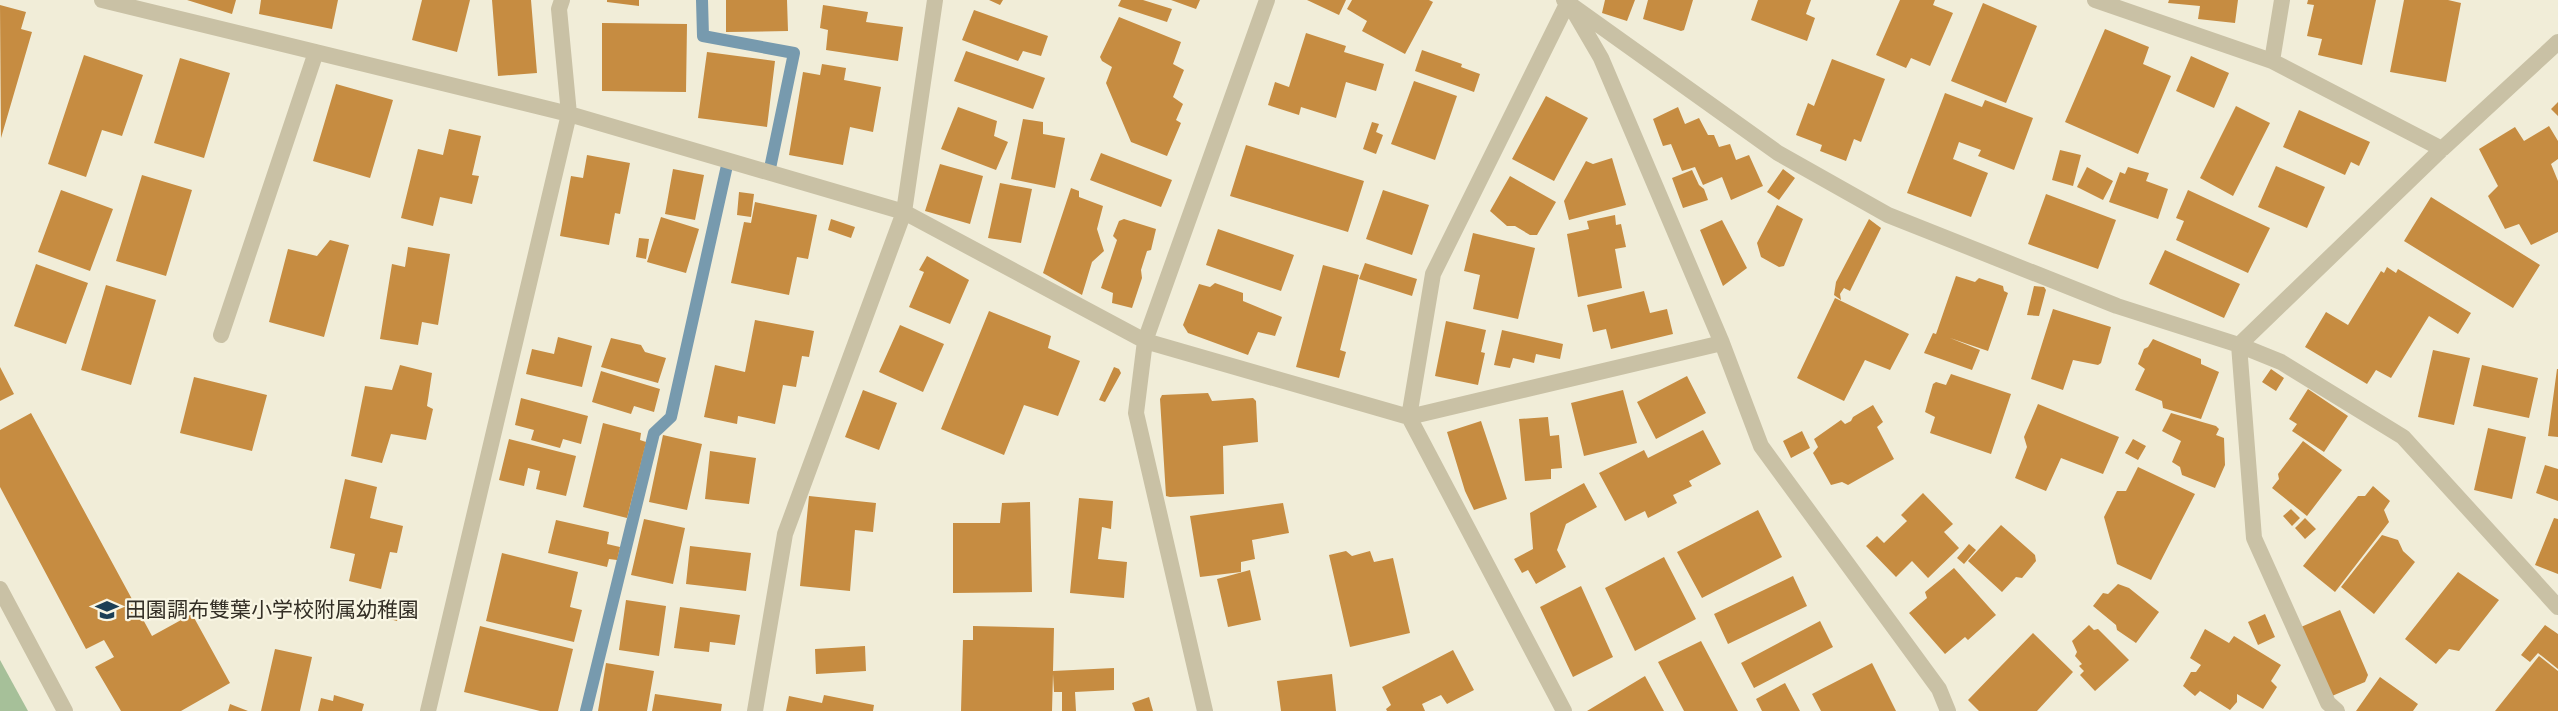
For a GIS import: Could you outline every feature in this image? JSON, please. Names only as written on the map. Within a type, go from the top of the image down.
[{"type":"street","points":[[102,0],[569,114],[904,212],[1145,341],[1409,417],[1722,343]]},
{"type":"street","points":[[428,711],[569,114],[559,9],[562,0]]},
{"type":"street","points":[[755,711],[785,534],[904,212],[935,0]]},
{"type":"street","points":[[1204,711],[1136,413],[1145,341],[1267,0]]},
{"type":"street","points":[[2095,0],[2272,61],[2442,149]]},
{"type":"street","points":[[2272,61],[2282,0]]},
{"type":"street","points":[[1567,1],[1601,58],[1722,343],[1761,446],[1939,689],[1948,711]]},
{"type":"street","points":[[1567,1],[1778,153],[1888,214],[2117,306],[2239,345],[2281,363],[2403,437],[2558,607]]},
{"type":"street","points":[[1564,711],[1409,417],[1433,274],[1567,1]]},
{"type":"street","points":[[2239,345],[2442,149],[2558,42]]},
{"type":"street","points":[[221,335],[316,52]]},
{"type":"street","points":[[2239,345],[2254,538],[2328,703],[2337,711]]},
{"type":"street","points":[[0,589],[65,711]]},
{"type":"green space","points":[[0,660],[28,711],[0,711]]},
{"type":"building","points":[[187,0],[236,0],[232,14]]},
{"type":"building","points":[[261,0],[338,0],[332,29],[259,14]]},
{"type":"building","points":[[422,0],[470,0],[457,52],[412,40]]},
{"type":"building","points":[[492,0],[531,0],[537,73],[498,76]]},
{"type":"building","points":[[607,0],[639,0],[639,6],[607,2]]},
{"type":"building","points":[[726,0],[787,0],[788,31],[726,32]]},
{"type":"building","points":[[989,0],[1003,0],[1000,5]]},
{"type":"building","points":[[1121,0],[1143,0],[1172,9],[1167,22],[1118,6]]},
{"type":"building","points":[[1171,0],[1200,0],[1196,9]]},
{"type":"building","points":[[1307,0],[1346,0],[1339,15]]},
{"type":"building","points":[[1352,0],[1429,0],[1433,2],[1405,54],[1362,31],[1367,21],[1347,9]]},
{"type":"building","points":[[1605,0],[1635,0],[1627,21],[1602,13]]},
{"type":"building","points":[[1648,0],[1693,0],[1684,30],[1643,19]]},
{"type":"building","points":[[1758,0],[1811,0],[1806,14],[1815,18],[1807,41],[1751,20]]},
{"type":"building","points":[[1900,0],[1935,0],[1933,5],[1953,13],[1930,66],[1911,58],[1906,68],[1876,55]]},
{"type":"building","points":[[2169,0],[2238,0],[2235,23],[2198,19],[2200,6],[2168,3]]},
{"type":"building","points":[[2308,0],[2376,0],[2362,65],[2318,55],[2322,39],[2307,36],[2314,5],[2307,4]]},
{"type":"building","points":[[2404,0],[2448,0],[2461,3],[2446,82],[2390,72]]},
{"type":"building","points":[[1983,3],[2037,26],[2006,103],[1951,81]]},
{"type":"building","points":[[0,5],[26,12],[21,29],[32,32],[1,138]]},
{"type":"building","points":[[823,5],[868,12],[866,22],[903,27],[898,61],[826,50],[828,30],[820,28]]},
{"type":"building","points":[[974,10],[1048,36],[1041,56],[1023,51],[1018,61],[962,40]]},
{"type":"building","points":[[1119,17],[1181,42],[1173,64],[1184,70],[1173,97],[1183,104],[1176,120],[1181,123],[1167,156],[1131,142],[1106,83],[1112,67],[1100,57]]},
{"type":"building","points":[[602,23],[687,24],[686,92],[602,91]]},
{"type":"building","points":[[2105,29],[2149,47],[2143,64],[2171,76],[2138,154],[2065,122]]},
{"type":"building","points":[[1306,33],[1346,46],[1344,52],[1384,64],[1376,91],[1346,82],[1336,118],[1301,107],[1299,115],[1268,105],[1275,82],[1289,87]]},
{"type":"building","points":[[1422,50],[1462,64],[1461,67],[1480,74],[1474,92],[1415,71]]},
{"type":"building","points":[[966,51],[1045,78],[1033,109],[954,81]]},
{"type":"building","points":[[707,52],[775,61],[767,127],[698,118]]},
{"type":"building","points":[[84,55],[143,75],[122,136],[102,130],[86,177],[48,164]]},
{"type":"building","points":[[2191,56],[2229,73],[2214,108],[2176,91]]},
{"type":"building","points":[[180,58],[230,73],[204,158],[154,143]]},
{"type":"building","points":[[1832,59],[1885,79],[1861,142],[1854,139],[1846,161],[1820,151],[1822,145],[1796,135],[1808,103],[1814,106]]},
{"type":"building","points":[[822,64],[846,68],[844,80],[881,87],[873,132],[850,127],[843,165],[789,155],[803,72],[820,75]]},
{"type":"building","points":[[1414,81],[1457,96],[1435,160],[1391,144]]},
{"type":"building","points":[[336,84],[393,100],[370,178],[313,161]]},
{"type":"building","points":[[1945,93],[1982,107],[1985,100],[2033,118],[2014,170],[1978,156],[1981,150],[1959,142],[1953,159],[1988,173],[1971,217],[1907,193]]},
{"type":"building","points":[[1546,96],[1588,118],[1554,181],[1512,159]]},
{"type":"building","points":[[2558,102],[2558,116],[2551,109]]},
{"type":"building","points":[[2236,106],[2270,123],[2233,196],[2200,178]]},
{"type":"building","points":[[958,107],[997,121],[994,136],[1008,142],[996,170],[941,149]]},
{"type":"building","points":[[1678,107],[1685,124],[1699,118],[1708,135],[1714,135],[1719,147],[1730,144],[1736,160],[1749,155],[1763,186],[1731,200],[1722,177],[1703,185],[1695,167],[1682,171],[1671,144],[1663,146],[1653,119]]},
{"type":"building","points":[[2299,110],[2370,142],[2359,166],[2351,162],[2345,175],[2283,147]]},
{"type":"building","points":[[1023,119],[1043,122],[1043,134],[1065,138],[1055,188],[1011,179]]},
{"type":"building","points":[[1372,122],[1379,124],[1376,132],[1383,135],[1376,154],[1363,149]]},
{"type":"building","points":[[2549,126],[2558,141],[2558,159],[2551,164],[2558,181],[2558,232],[2531,245],[2519,224],[2505,229],[2488,196],[2498,186],[2479,149],[2515,127],[2524,141]]},
{"type":"building","points":[[449,129],[481,136],[472,175],[479,176],[472,204],[440,197],[433,226],[401,218],[418,149],[443,155]]},
{"type":"building","points":[[1246,145],[1364,181],[1348,232],[1230,196]]},
{"type":"building","points":[[2060,150],[2081,155],[2073,186],[2052,180]]},
{"type":"building","points":[[1101,153],[1172,180],[1161,207],[1090,180]]},
{"type":"building","points":[[587,155],[630,163],[620,214],[615,213],[609,245],[560,236],[571,176],[583,178]]},
{"type":"building","points":[[1612,158],[1626,205],[1569,220],[1564,201],[1586,161],[1593,164]]},
{"type":"building","points":[[940,164],[983,176],[970,224],[925,211]]},
{"type":"building","points":[[2276,166],[2325,187],[2307,228],[2258,207]]},
{"type":"building","points":[[2087,167],[2113,181],[2103,200],[2077,187]]},
{"type":"building","points":[[2128,167],[2149,173],[2146,181],[2168,189],[2158,219],[2109,202],[2120,172],[2125,174]]},
{"type":"building","points":[[673,169],[704,175],[695,220],[665,214]]},
{"type":"building","points":[[1783,169],[1795,178],[1779,200],[1767,192]]},
{"type":"building","points":[[1692,170],[1708,200],[1683,208],[1672,178]]},
{"type":"building","points":[[142,175],[192,190],[166,276],[116,261]]},
{"type":"building","points":[[1510,176],[1556,202],[1537,235],[1530,235],[1515,226],[1507,226],[1490,211]]},
{"type":"building","points":[[1000,183],[1032,189],[1021,243],[988,238]]},
{"type":"building","points":[[1071,188],[1079,191],[1079,197],[1103,206],[1097,229],[1104,251],[1092,262],[1082,295],[1043,273]]},
{"type":"building","points":[[61,190],[113,209],[90,271],[38,252]]},
{"type":"building","points":[[1383,190],[1429,205],[1412,255],[1366,239]]},
{"type":"building","points":[[2188,190],[2270,228],[2248,273],[2176,240],[2184,221],[2176,218]]},
{"type":"building","points":[[739,192],[754,194],[751,217],[737,215]]},
{"type":"building","points":[[2046,194],[2116,220],[2098,269],[2028,244]]},
{"type":"building","points":[[2431,197],[2540,265],[2513,308],[2404,241]]},
{"type":"building","points":[[755,202],[817,215],[808,259],[797,257],[789,295],[731,283],[744,222],[751,223]]},
{"type":"building","points":[[1777,205],[1803,219],[1784,266],[1779,267],[1761,257],[1757,243]]},
{"type":"building","points":[[1615,215],[1616,225],[1621,224],[1626,247],[1615,249],[1622,288],[1578,297],[1567,234],[1589,229],[1587,221]]},
{"type":"building","points":[[661,217],[699,229],[686,273],[647,262]]},
{"type":"building","points":[[831,219],[855,227],[851,238],[828,230]]},
{"type":"building","points":[[1124,219],[1156,229],[1151,250],[1147,251],[1141,270],[1142,278],[1132,308],[1112,303],[1113,293],[1101,288],[1117,240],[1113,236],[1119,221]]},
{"type":"building","points":[[1869,219],[1881,228],[1850,291],[1844,288],[1840,294],[1841,300],[1834,295],[1836,282]]},
{"type":"building","points":[[1722,220],[1747,268],[1723,286],[1700,230]]},
{"type":"building","points":[[1218,229],[1294,255],[1281,291],[1206,265]]},
{"type":"building","points":[[1473,233],[1535,248],[1518,319],[1473,309],[1480,275],[1464,271]]},
{"type":"building","points":[[639,238],[649,239],[646,259],[636,257]]},
{"type":"building","points":[[330,240],[349,245],[324,337],[269,322],[288,249],[317,256]]},
{"type":"building","points":[[408,247],[450,254],[438,325],[422,322],[418,345],[380,339],[392,264],[405,267]]},
{"type":"building","points":[[2165,250],[2240,284],[2224,318],[2149,284]]},
{"type":"building","points":[[927,256],[969,280],[950,324],[909,307],[924,272],[919,270]]},
{"type":"building","points":[[1365,263],[1417,279],[1412,296],[1359,279]]},
{"type":"building","points":[[36,264],[88,283],[66,344],[14,326]]},
{"type":"building","points":[[1323,265],[1359,275],[1340,350],[1346,352],[1339,378],[1296,367]]},
{"type":"building","points":[[2387,267],[2396,273],[2398,269],[2471,313],[2458,334],[2429,316],[2391,378],[2376,370],[2367,384],[2305,347],[2326,312],[2348,325],[2381,271],[2384,273]]},
{"type":"building","points":[[1956,276],[1975,282],[1979,278],[2003,286],[2004,291],[2008,293],[1988,351],[1950,338],[1980,350],[1972,370],[1924,353],[1933,333],[1936,334]]},
{"type":"building","points":[[1215,283],[1243,293],[1243,301],[1282,317],[1275,336],[1258,332],[1248,355],[1188,333],[1183,325],[1199,284],[1210,287]]},
{"type":"building","points":[[106,285],[156,300],[131,385],[81,370]]},
{"type":"building","points":[[2034,286],[2044,287],[2046,290],[2039,316],[2027,315]]},
{"type":"building","points":[[1644,291],[1650,313],[1667,309],[1673,334],[1611,349],[1606,329],[1593,332],[1587,305]]},
{"type":"building","points":[[1835,298],[1909,334],[1890,370],[1865,360],[1844,401],[1797,378]]},
{"type":"building","points":[[2053,309],[2111,327],[2101,363],[2098,365],[2073,360],[2063,390],[2031,379]]},
{"type":"building","points":[[989,311],[1051,336],[1048,348],[1080,361],[1058,416],[1024,405],[1004,455],[941,429]]},
{"type":"building","points":[[755,320],[814,331],[809,357],[802,356],[796,387],[783,385],[775,424],[738,416],[737,424],[704,417],[715,365],[745,372]]},
{"type":"building","points":[[1446,321],[1486,330],[1481,352],[1485,353],[1478,385],[1435,376]]},
{"type":"building","points":[[900,325],[944,344],[923,392],[879,372]]},
{"type":"building","points":[[1502,330],[1563,344],[1560,359],[1536,354],[1534,363],[1513,358],[1510,368],[1494,365]]},
{"type":"building","points":[[558,337],[592,346],[582,387],[526,374],[532,349],[554,354]]},
{"type":"building","points":[[611,338],[641,345],[645,352],[666,358],[658,383],[601,367]]},
{"type":"building","points":[[2153,339],[2201,359],[2201,364],[2219,372],[2201,419],[2163,408],[2162,401],[2135,390],[2145,369],[2138,364],[2144,349]]},
{"type":"building","points":[[2433,350],[2470,358],[2454,425],[2418,417]]},
{"type":"building","points":[[400,365],[432,373],[427,406],[433,409],[426,440],[391,434],[382,463],[351,456],[365,386],[392,390]]},
{"type":"building","points":[[2482,365],[2538,378],[2529,418],[2473,406]]},
{"type":"building","points":[[0,367],[14,394],[0,401]]},
{"type":"building","points":[[1114,367],[1121,373],[1105,402],[1099,400]]},
{"type":"building","points":[[2271,369],[2284,378],[2276,391],[2262,382]]},
{"type":"building","points":[[2558,369],[2558,437],[2548,436]]},
{"type":"building","points":[[601,371],[660,389],[654,412],[634,406],[631,414],[592,402]]},
{"type":"building","points":[[1951,374],[2011,394],[1991,454],[1930,433],[1935,417],[1925,412],[1933,384],[1936,382],[1946,385]]},
{"type":"building","points":[[1687,376],[1706,413],[1656,439],[1637,402]]},
{"type":"building","points":[[194,377],[267,395],[252,451],[180,433]]},
{"type":"building","points":[[2308,389],[2348,416],[2324,452],[2292,431],[2297,424],[2289,419]]},
{"type":"building","points":[[863,390],[897,403],[879,450],[845,437]]},
{"type":"building","points":[[1623,390],[1637,443],[1584,456],[1571,403]]},
{"type":"building","points":[[1208,393],[1212,401],[1253,398],[1256,401],[1258,442],[1223,446],[1224,494],[1166,496],[1160,399],[1162,395]]},
{"type":"building","points":[[521,398],[588,416],[581,444],[563,439],[560,448],[531,440],[534,430],[515,425]]},
{"type":"building","points":[[2038,404],[2119,437],[2103,474],[2061,458],[2046,491],[2015,478],[2027,447],[2024,437]]},
{"type":"building","points":[[1873,405],[1883,422],[1877,427],[1894,459],[1848,485],[1842,482],[1831,485],[1813,453],[1818,447],[1814,439],[1841,420],[1845,424]]},
{"type":"building","points":[[31,413],[152,636],[192,614],[230,683],[181,711],[121,711],[95,667],[114,657],[104,640],[86,649],[0,487],[0,430]]},
{"type":"building","points":[[2171,413],[2216,426],[2219,429],[2216,435],[2224,438],[2225,465],[2215,488],[2182,475],[2180,467],[2172,462],[2181,441],[2162,431]]},
{"type":"building","points":[[1548,417],[1550,436],[1559,435],[1562,468],[1551,469],[1551,479],[1525,481],[1519,419]]},
{"type":"building","points":[[1481,421],[1507,499],[1474,510],[1465,491],[1447,432]]},
{"type":"building","points":[[603,423],[641,433],[640,440],[646,442],[627,518],[583,507]]},
{"type":"building","points":[[2488,428],[2526,437],[2512,499],[2474,490]]},
{"type":"building","points":[[1703,430],[1721,464],[1689,481],[1692,486],[1673,495],[1677,503],[1648,518],[1645,511],[1625,521],[1599,473],[1644,450],[1648,458]]},
{"type":"building","points":[[1802,431],[1810,448],[1791,458],[1783,441]]},
{"type":"building","points":[[663,435],[702,444],[687,510],[649,502]]},
{"type":"building","points":[[509,439],[576,456],[566,496],[536,489],[540,471],[528,468],[524,486],[499,480]]},
{"type":"building","points":[[2133,439],[2146,446],[2138,460],[2125,453]]},
{"type":"building","points":[[2303,441],[2342,470],[2307,516],[2272,488],[2279,479],[2278,474]]},
{"type":"building","points":[[710,451],[756,458],[749,504],[705,499]]},
{"type":"building","points":[[2545,465],[2558,469],[2558,501],[2536,493]]},
{"type":"building","points":[[2138,467],[2195,494],[2151,580],[2117,564],[2104,517],[2117,491],[2126,491]]},
{"type":"building","points":[[345,479],[377,487],[370,518],[403,526],[397,553],[390,552],[381,589],[349,581],[355,554],[330,548]]},
{"type":"building","points":[[1584,483],[1597,507],[1566,524],[1557,550],[1566,567],[1536,584],[1528,570],[1522,573],[1514,559],[1533,549],[1530,513]]},
{"type":"building","points":[[2373,486],[2390,501],[2384,510],[2389,522],[2335,592],[2303,566],[2358,496],[2365,496]]},
{"type":"building","points":[[1923,493],[1953,524],[1944,532],[1959,548],[1928,578],[1912,561],[1896,577],[1866,546],[1877,536],[1884,543],[1907,521],[1901,515]]},
{"type":"building","points":[[809,496],[876,503],[873,532],[855,530],[850,591],[800,586]]},
{"type":"building","points":[[1079,498],[1113,501],[1111,529],[1102,527],[1098,559],[1127,562],[1124,598],[1070,593]]},
{"type":"building","points":[[1030,502],[1032,592],[953,593],[953,523],[1000,523],[1002,503]]},
{"type":"building","points":[[1283,503],[1289,533],[1252,540],[1255,559],[1241,562],[1241,572],[1200,577],[1190,516]]},
{"type":"building","points":[[2291,509],[2300,518],[2292,526],[2283,516]]},
{"type":"building","points":[[1758,510],[1782,557],[1702,598],[1677,552]]},
{"type":"building","points":[[2305,518],[2316,529],[2305,539],[2295,528]]},
{"type":"building","points":[[2554,518],[2558,519],[2558,574],[2535,565]]},
{"type":"building","points":[[644,519],[685,528],[673,584],[631,575]]},
{"type":"building","points":[[556,520],[609,532],[607,544],[620,547],[617,560],[609,559],[607,567],[548,553]]},
{"type":"building","points":[[2001,525],[2035,555],[2036,561],[2022,578],[2016,577],[2002,592],[1968,561]]},
{"type":"building","points":[[2382,535],[2398,540],[2403,551],[2415,562],[2374,614],[2341,587]]},
{"type":"building","points":[[1969,544],[1976,550],[1964,564],[1957,558]]},
{"type":"building","points":[[690,546],[751,553],[746,591],[686,584]]},
{"type":"building","points":[[1346,551],[1352,556],[1370,551],[1374,562],[1393,558],[1410,633],[1350,647],[1329,555]]},
{"type":"building","points":[[502,553],[578,572],[570,607],[582,610],[574,642],[486,621]]},
{"type":"building","points":[[1664,557],[1696,619],[1635,651],[1605,588]]},
{"type":"building","points":[[1954,568],[1996,615],[1968,640],[1965,637],[1945,654],[1909,613],[1927,598],[1925,592]]},
{"type":"building","points":[[1250,570],[1261,620],[1228,627],[1217,579]]},
{"type":"building","points":[[2458,572],[2499,600],[2459,651],[2449,649],[2436,664],[2405,639]]},
{"type":"building","points":[[1793,576],[1807,606],[1728,644],[1714,614]]},
{"type":"building","points":[[2118,584],[2129,588],[2159,612],[2136,643],[2117,630],[2116,625],[2093,606],[2103,593],[2108,594]]},
{"type":"building","points":[[1581,586],[1613,657],[1573,677],[1540,607]]},
{"type":"building","points":[[626,600],[666,606],[659,656],[619,650]]},
{"type":"building","points":[[680,607],[740,615],[735,645],[710,642],[709,652],[674,648]]},
{"type":"building","points":[[390,608],[400,612],[397,621],[386,618]]},
{"type":"building","points":[[2340,610],[2368,675],[2365,682],[2332,696],[2301,627]]},
{"type":"building","points":[[2265,614],[2275,637],[2258,645],[2248,622]]},
{"type":"building","points":[[1820,621],[1833,647],[1754,688],[1741,663]]},
{"type":"building","points":[[2089,625],[2094,630],[2098,629],[2129,660],[2095,691],[2080,675],[2084,671],[2079,666],[2082,664],[2075,656],[2077,652],[2072,641]]},
{"type":"building","points":[[2545,625],[2558,634],[2558,669],[2538,653],[2530,662],[2521,655]]},
{"type":"building","points":[[480,626],[573,649],[558,711],[540,711],[464,692]]},
{"type":"building","points":[[973,626],[1054,628],[1053,671],[1114,668],[1114,690],[1075,692],[1076,711],[1062,711],[1062,692],[1054,692],[1053,674],[1052,711],[961,711],[963,640],[973,640]]},
{"type":"building","points":[[2205,629],[2229,643],[2234,636],[2281,665],[2271,681],[2277,687],[2263,709],[2237,694],[2237,702],[2230,710],[2200,691],[2195,696],[2183,686],[2191,672],[2196,672],[2201,665],[2190,658]]},
{"type":"building","points":[[2033,633],[2073,672],[2037,711],[1979,711],[1968,700]]},
{"type":"building","points":[[1701,641],[1738,711],[1684,711],[1658,662]]},
{"type":"building","points":[[865,646],[866,671],[816,674],[815,649]]},
{"type":"building","points":[[275,649],[312,657],[300,711],[261,711]]},
{"type":"building","points":[[1453,650],[1474,690],[1447,704],[1441,695],[1422,704],[1425,711],[1387,711],[1386,709],[1391,705],[1382,687]]},
{"type":"building","points":[[2539,656],[2558,671],[2558,711],[2495,711]]},
{"type":"building","points":[[606,663],[654,671],[647,711],[598,711]]},
{"type":"building","points":[[1872,663],[1896,711],[1821,711],[1812,694]]},
{"type":"building","points":[[1332,674],[1336,711],[1281,711],[1277,681]]},
{"type":"building","points":[[1645,676],[1664,711],[1587,711]]},
{"type":"building","points":[[2380,677],[2418,704],[2413,711],[2356,711]]},
{"type":"building","points":[[1785,683],[1800,711],[1762,711],[1756,699]]},
{"type":"building","points":[[655,694],[722,704],[721,711],[652,711]]},
{"type":"building","points":[[334,695],[364,704],[362,711],[318,711],[321,698],[333,701]]},
{"type":"building","points":[[824,695],[874,705],[873,711],[786,711],[789,696],[822,703]]},
{"type":"building","points":[[1149,697],[1153,711],[1135,711],[1132,703]]},
{"type":"building","points":[[230,704],[248,711],[228,711]]},
{"type":"waterway","points":[[702,0],[703,36],[794,53],[769,173],[763,171]]},
{"type":"waterway","points":[[586,711],[654,433],[671,417],[728,161],[735,163]]},
{"type":"place","name":"田園調布雙葉小学校附属幼稚園","points":[[107,610]]}]
